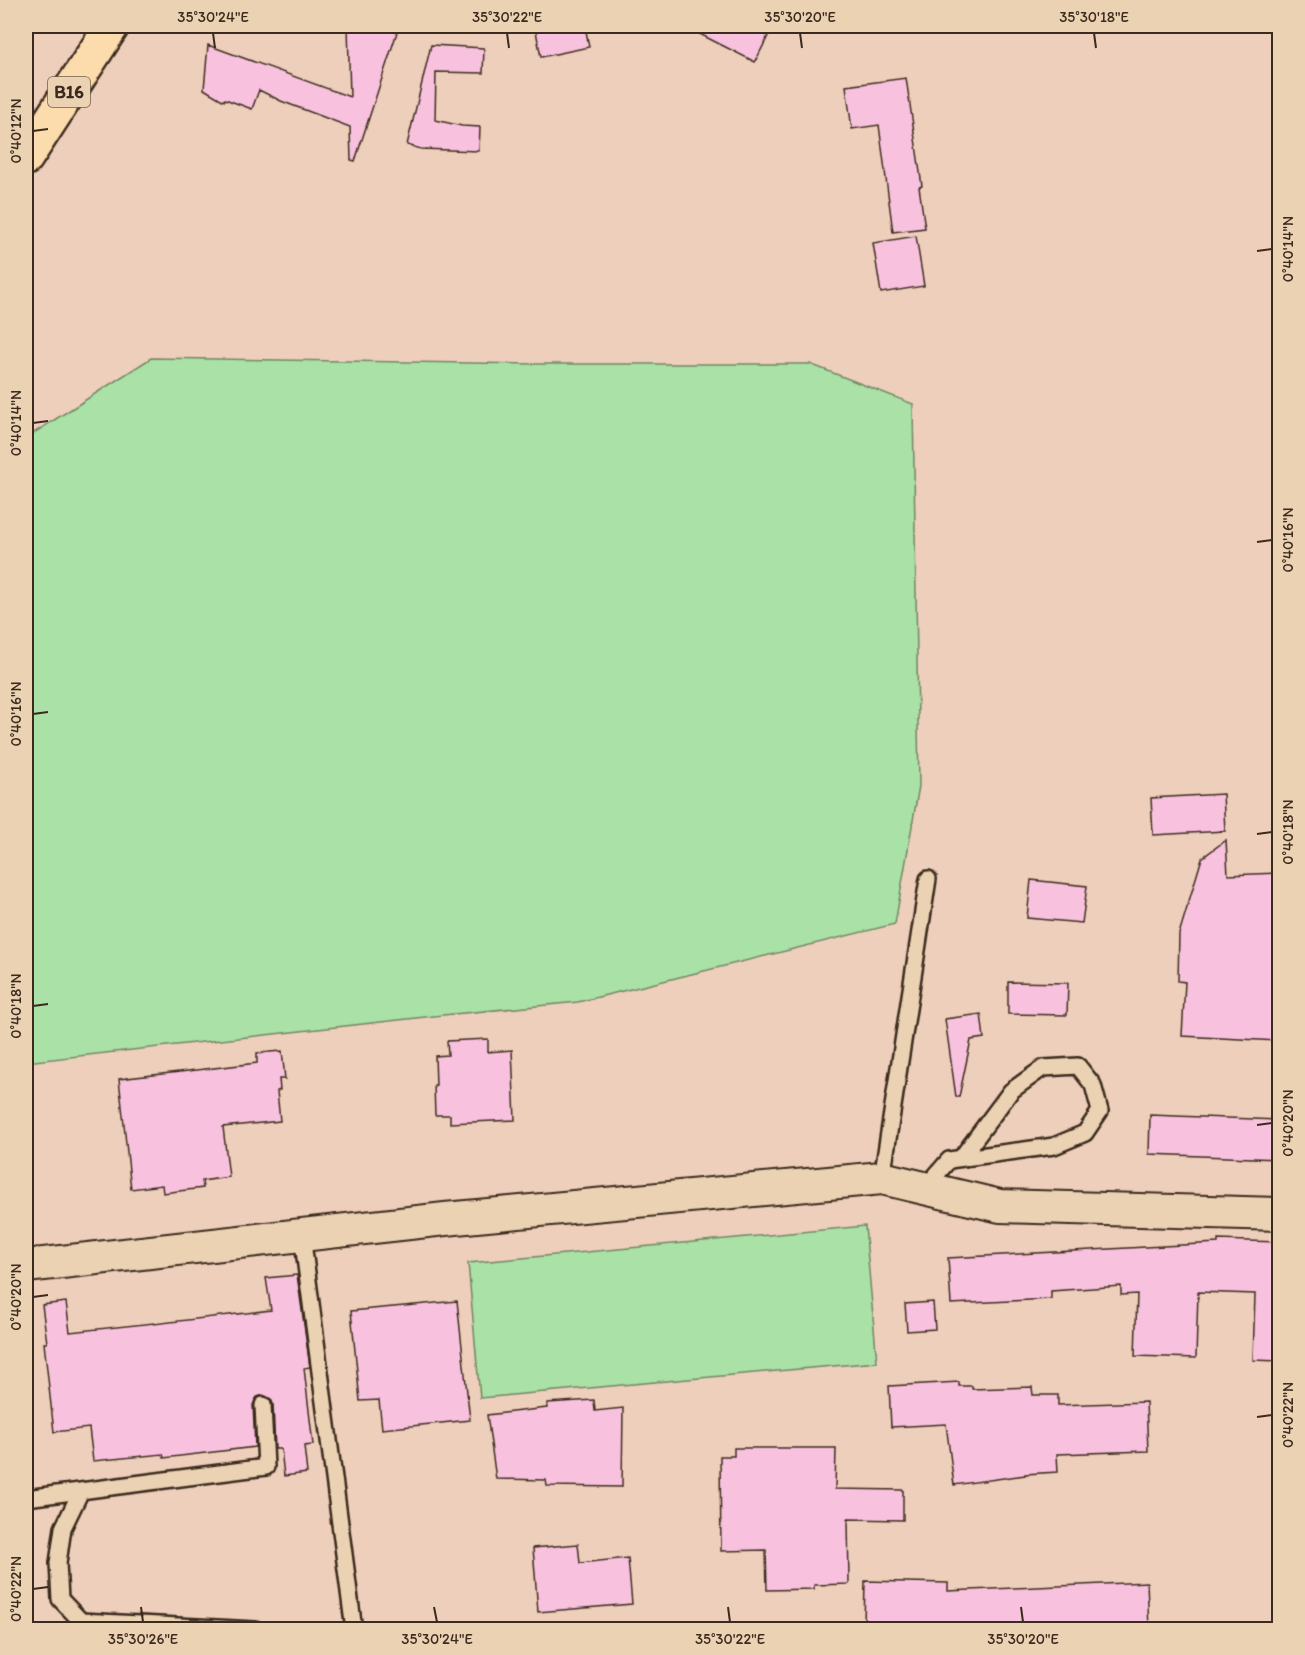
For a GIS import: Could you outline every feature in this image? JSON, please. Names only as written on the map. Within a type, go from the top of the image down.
[{"type":"main road","name":"B16","points":[[26,158],[112,26]]},
{"type":"street","points":[[26,1266],[445,1219],[882,1178],[1000,1206],[1280,1214]]},
{"type":"lane","points":[[882,1178],[928,879]]},
{"type":"lane","points":[[925,1188],[949,1160],[1054,1146],[1085,1132],[1100,1111],[1094,1085],[1078,1066],[1043,1068],[1011,1092],[961,1158]]},
{"type":"lane","points":[[302,1235],[354,1629]]},
{"type":"lane","points":[[26,1498],[266,1467],[263,1405]]},
{"type":"lane","points":[[81,1491],[63,1528],[58,1563],[60,1599],[81,1622],[256,1629]]},
{"type":"green space","points":[[151,358],[535,364],[810,364],[913,404],[919,786],[895,924],[578,1002],[26,1062],[26,438]]},
{"type":"green space","points":[[865,1226],[877,1362],[480,1398],[468,1263]]},
{"type":"building","points":[[348,26],[399,26],[355,161],[351,160],[350,127],[281,101],[259,90],[252,109],[225,99],[224,101],[204,89],[208,45],[350,97]]},
{"type":"building","points":[[535,26],[585,26],[589,47],[541,57]]},
{"type":"building","points":[[684,26],[747,26],[768,36],[755,62]]},
{"type":"building","points":[[431,45],[484,48],[483,73],[436,72],[435,120],[480,127],[479,151],[421,149],[407,145]]},
{"type":"building","points":[[906,78],[922,186],[919,187],[925,228],[893,232],[879,125],[852,129],[846,86]]},
{"type":"building","points":[[916,236],[924,286],[881,293],[873,243]]},
{"type":"building","points":[[1223,794],[1225,831],[1153,835],[1151,798]]},
{"type":"building","points":[[1226,840],[1228,875],[1280,873],[1280,1041],[1182,1036],[1185,982],[1178,981],[1179,934],[1202,858]]},
{"type":"building","points":[[1031,880],[1087,886],[1082,923],[1027,918]]},
{"type":"building","points":[[1008,982],[1068,983],[1067,1015],[1008,1014]]},
{"type":"building","points":[[981,1014],[984,1038],[971,1040],[959,1097],[956,1097],[945,1019]]},
{"type":"building","points":[[488,1039],[488,1052],[512,1050],[515,1120],[450,1123],[450,1115],[435,1115],[435,1056],[448,1055],[447,1041]]},
{"type":"building","points":[[282,1051],[285,1079],[279,1079],[280,1090],[277,1091],[280,1121],[223,1127],[229,1177],[202,1181],[203,1188],[163,1193],[162,1185],[131,1189],[119,1079],[257,1063],[257,1053]]},
{"type":"building","points":[[1150,1115],[1280,1120],[1280,1159],[1149,1154]]},
{"type":"building","points":[[1218,1240],[1280,1242],[1280,1361],[1253,1360],[1255,1294],[1198,1292],[1196,1358],[1135,1356],[1137,1294],[1121,1295],[1121,1286],[1051,1291],[1051,1299],[951,1304],[948,1258],[1218,1243]]},
{"type":"building","points":[[297,1275],[310,1367],[304,1368],[313,1445],[304,1446],[307,1473],[284,1476],[281,1449],[275,1449],[273,1404],[271,1399],[263,1395],[257,1397],[253,1405],[255,1447],[164,1458],[163,1454],[93,1461],[89,1428],[54,1432],[42,1305],[66,1302],[70,1332],[154,1324],[271,1310],[266,1278]]},
{"type":"building","points":[[457,1301],[470,1420],[382,1429],[379,1400],[360,1401],[351,1311]]},
{"type":"building","points":[[933,1302],[935,1329],[907,1331],[905,1304]]},
{"type":"building","points":[[959,1382],[959,1386],[972,1386],[972,1389],[1032,1387],[1033,1395],[1058,1395],[1058,1405],[1146,1402],[1148,1451],[1057,1454],[1058,1472],[1025,1474],[954,1485],[946,1424],[891,1427],[889,1386]]},
{"type":"building","points":[[594,1400],[595,1411],[623,1408],[622,1487],[547,1486],[546,1480],[496,1479],[487,1415],[547,1408],[547,1403]]},
{"type":"building","points":[[734,1448],[836,1448],[835,1489],[903,1490],[903,1520],[848,1519],[849,1584],[814,1585],[814,1589],[767,1590],[766,1550],[721,1551],[720,1456],[734,1456]]},
{"type":"building","points":[[578,1544],[580,1563],[628,1558],[632,1604],[538,1612],[533,1548]]},
{"type":"building","points":[[865,1581],[948,1583],[948,1591],[1147,1582],[1149,1629],[893,1629],[893,1625],[864,1625]]}]
